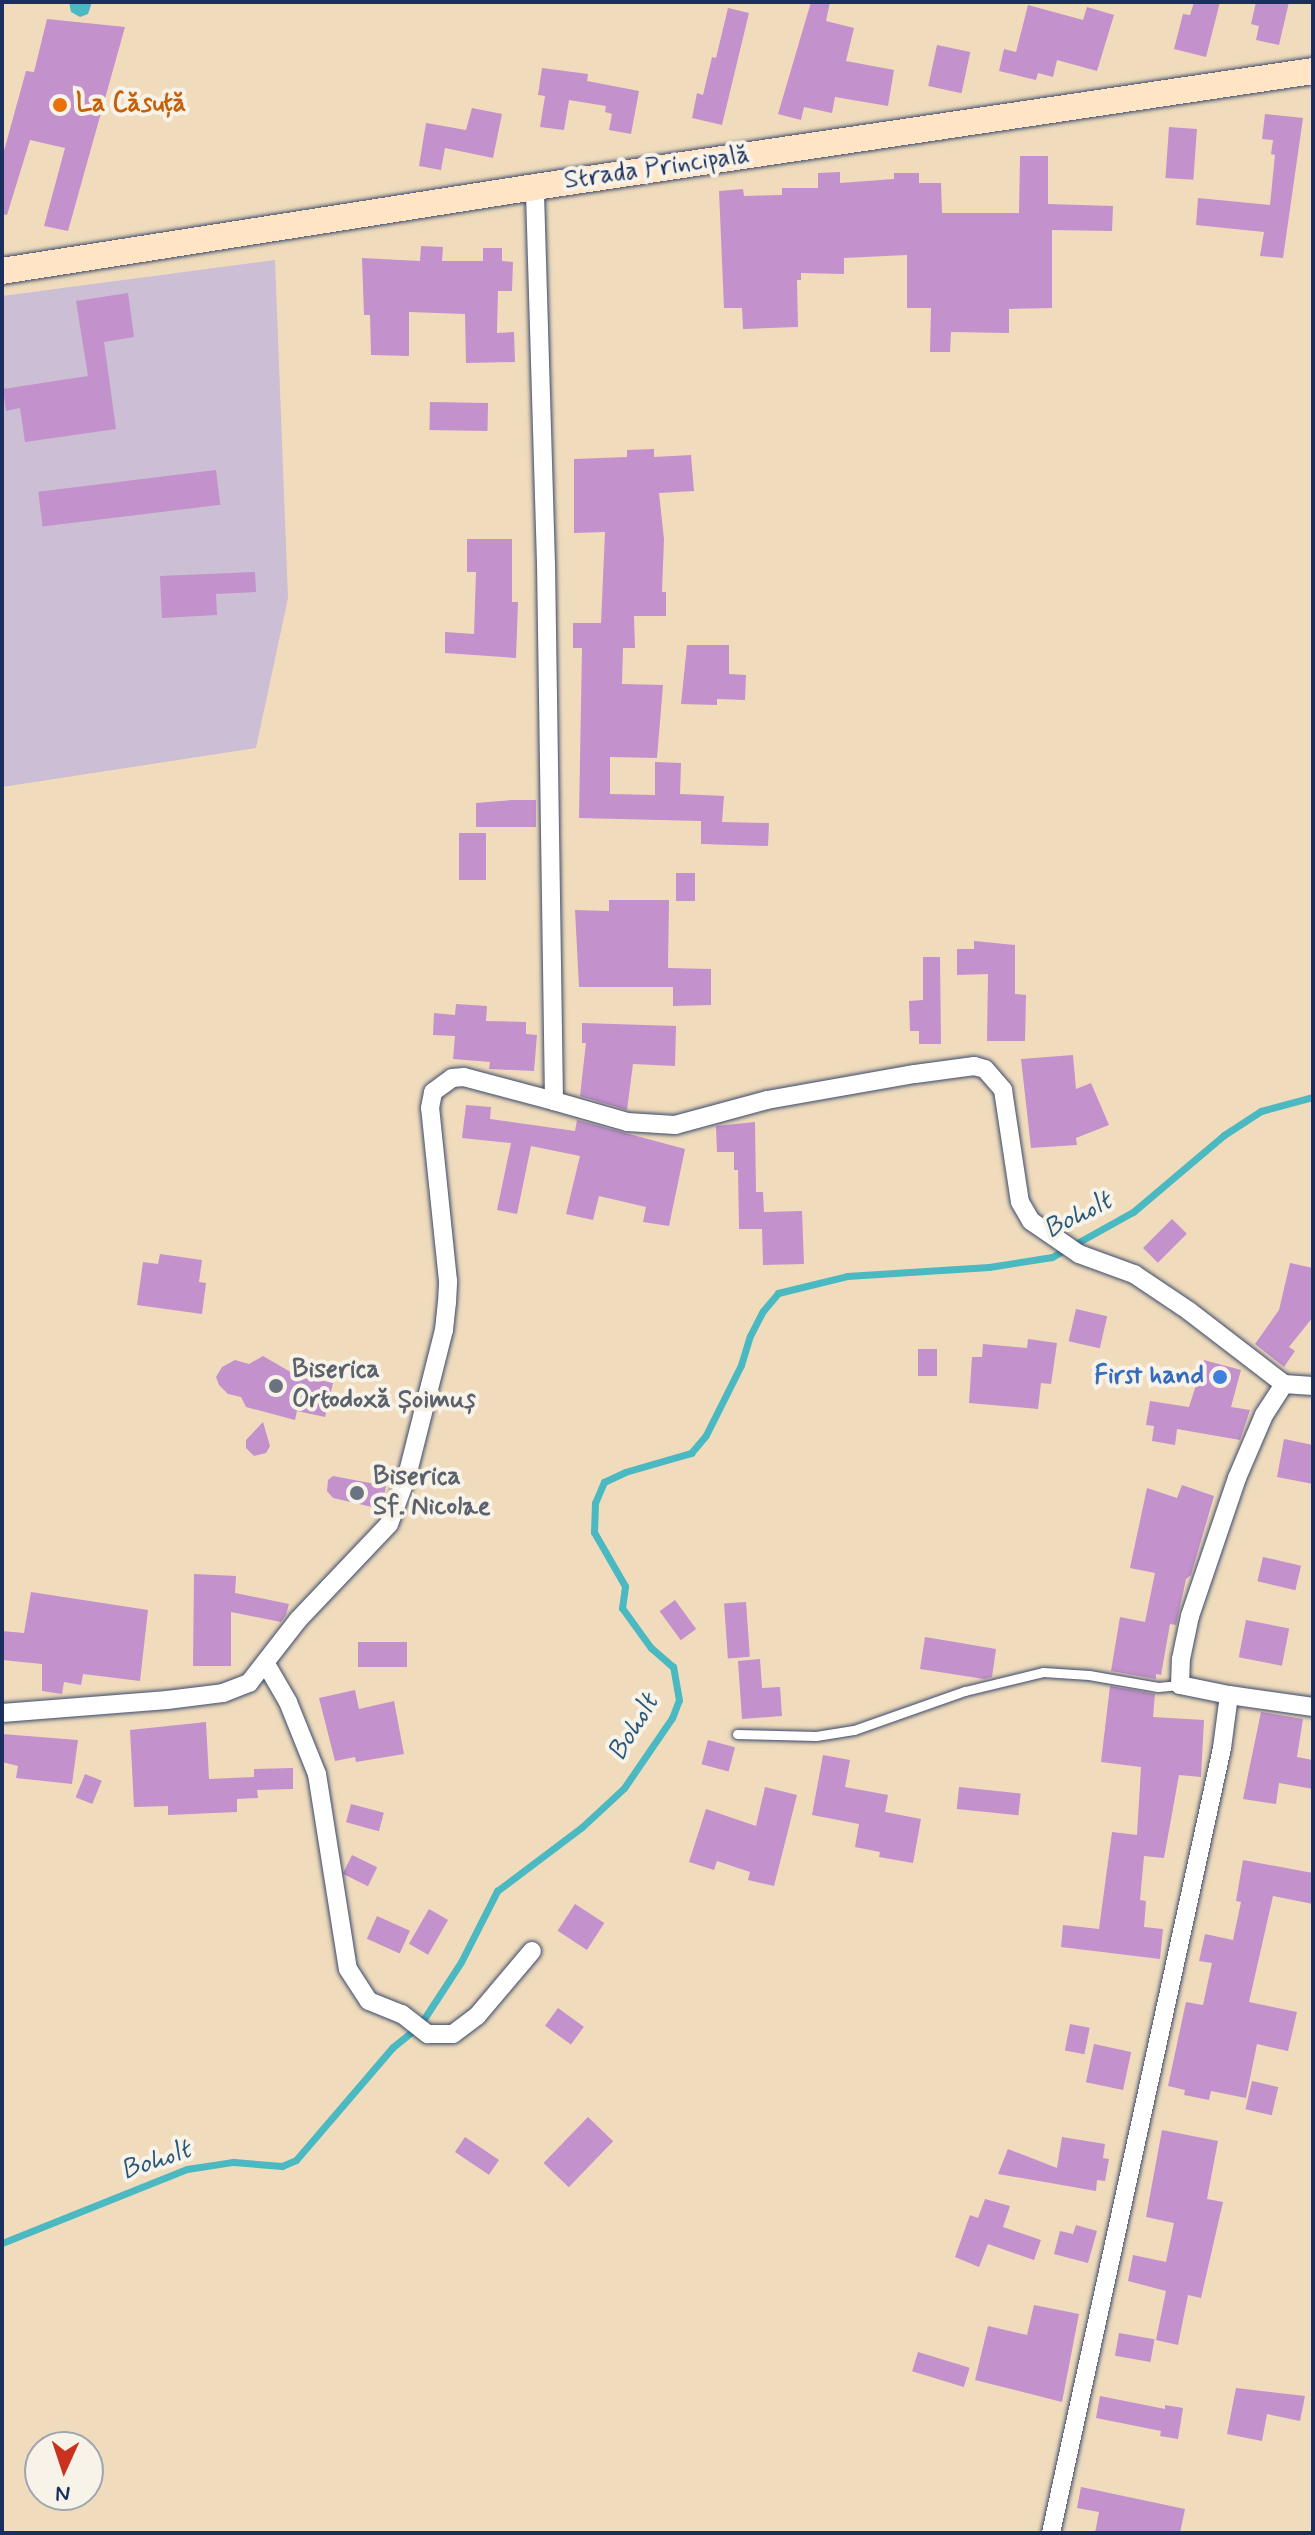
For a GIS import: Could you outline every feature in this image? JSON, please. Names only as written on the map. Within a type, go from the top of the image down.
[{"type":"main road","name":"Strada Principală","points":[[2,271],[535,187],[1313,71]]},
{"type":"street","points":[[535,187],[546,564],[554,1101]]},
{"type":"street","points":[[2,1713],[76,1709],[223,1693],[249,1683],[298,1620],[389,1524],[407,1476],[444,1330],[448,1281],[430,1108],[433,1092],[452,1078],[464,1077],[627,1122],[675,1125],[767,1100],[974,1066],[985,1069],[1003,1090],[1020,1202],[1031,1221],[1079,1254],[1134,1274],[1200,1319],[1284,1384],[1313,1386]]},
{"type":"street","points":[[1284,1384],[1264,1415],[1210,1553],[1190,1616],[1180,1685],[1313,1707]]},
{"type":"street","points":[[266,1664],[288,1702],[317,1774],[348,1969],[353,1982],[369,2001],[411,2021],[428,2034],[453,2034],[465,2027],[532,1951]]},
{"type":"street","points":[[1051,2533],[1102,2287],[1215,1789],[1229,1695]]},
{"type":"lane","points":[[737,1734],[816,1736],[854,1730],[965,1691],[1043,1672],[1089,1675],[1158,1687],[1180,1685]]},
{"type":"shaded area","points":[[275,260],[288,598],[256,748],[2,787],[2,296]]},
{"type":"water","points":[[69,2],[92,2],[88,14],[80,17],[71,12]]},
{"type":"building","points":[[811,2],[830,2],[826,21],[854,28],[846,61],[894,70],[888,106],[835,97],[832,113],[804,107],[801,120],[778,114]]},
{"type":"building","points":[[1194,2],[1220,2],[1206,57],[1174,49],[1183,14],[1190,15]]},
{"type":"building","points":[[1256,2],[1289,2],[1279,45],[1256,40],[1259,26],[1251,24]]},
{"type":"building","points":[[1028,5],[1083,20],[1087,7],[1114,15],[1097,71],[1057,60],[1053,77],[1038,73],[1036,80],[999,71],[1004,49],[1016,52]]},
{"type":"building","points":[[728,8],[749,13],[722,125],[692,118],[697,93],[703,95],[712,57],[716,58]]},
{"type":"building","name":"La Căsuță","points":[[47,19],[125,27],[68,231],[44,226],[65,148],[30,140],[7,215],[2,214],[2,158],[26,71],[34,72]]},
{"type":"building","points":[[937,45],[970,52],[962,93],[928,86]]},
{"type":"building","points":[[542,68],[588,74],[587,81],[639,91],[631,134],[609,130],[612,114],[605,112],[606,106],[569,100],[564,130],[540,127],[545,96],[538,95]]},
{"type":"building","points":[[472,108],[502,114],[493,158],[445,148],[441,170],[419,166],[426,123],[466,130]]},
{"type":"building","points":[[1265,114],[1303,118],[1283,258],[1260,256],[1264,232],[1196,225],[1198,198],[1270,205],[1275,155],[1271,154],[1273,140],[1262,139]]},
{"type":"building","points":[[1169,127],[1197,129],[1193,180],[1165,178]]},
{"type":"building","points":[[1020,156],[1048,156],[1048,204],[1113,206],[1112,231],[1052,230],[1052,308],[1009,309],[1009,333],[951,332],[950,352],[930,352],[931,308],[907,308],[907,255],[844,258],[844,274],[801,273],[801,280],[797,280],[798,327],[743,329],[742,308],[724,308],[719,191],[743,189],[744,196],[782,195],[782,188],[818,188],[818,173],[840,172],[840,183],[894,179],[894,173],[919,173],[919,183],[941,183],[942,213],[1019,213]]},
{"type":"building","points":[[421,246],[443,247],[442,261],[483,261],[483,248],[502,248],[502,261],[513,262],[512,291],[498,291],[497,333],[514,332],[515,362],[466,363],[465,314],[409,312],[409,356],[371,355],[370,315],[364,315],[362,258],[420,261]]},
{"type":"building","points":[[128,293],[134,337],[104,342],[116,429],[25,442],[20,408],[6,411],[3,389],[88,376],[76,301]]},
{"type":"building","points":[[430,402],[488,403],[488,431],[430,430]]},
{"type":"building","points":[[654,449],[654,457],[691,455],[694,491],[659,493],[664,539],[662,592],[666,592],[666,616],[634,616],[635,648],[623,648],[622,684],[663,685],[657,758],[610,757],[610,794],[655,795],[655,762],[681,763],[680,794],[724,796],[722,822],[769,823],[768,846],[701,844],[701,821],[579,818],[582,648],[573,648],[573,623],[601,623],[605,532],[574,533],[574,459],[627,457],[627,450]]},
{"type":"building","points":[[216,470],[220,505],[43,527],[38,492]]},
{"type":"building","points":[[467,539],[512,539],[512,602],[518,602],[516,658],[445,653],[445,632],[474,634],[476,572],[467,572]]},
{"type":"building","points":[[255,572],[256,592],[216,594],[217,615],[162,618],[160,576]]},
{"type":"building","points":[[687,645],[729,645],[729,674],[746,675],[745,700],[717,699],[717,705],[681,704]]},
{"type":"building","points":[[536,800],[536,827],[476,827],[476,803]]},
{"type":"building","points":[[459,833],[486,833],[486,880],[459,880]]},
{"type":"building","points":[[676,873],[695,873],[695,901],[676,901]]},
{"type":"building","points":[[609,900],[669,900],[668,968],[711,969],[711,1005],[673,1006],[673,987],[579,987],[575,910],[609,911]]},
{"type":"building","points":[[974,941],[1015,945],[1015,994],[1026,995],[1025,1041],[987,1041],[988,974],[957,975],[957,949],[974,949]]},
{"type":"building","points":[[923,957],[940,957],[941,1044],[919,1044],[919,1031],[910,1031],[909,1001],[923,1000]]},
{"type":"building","points":[[456,1004],[487,1006],[486,1021],[526,1022],[526,1034],[537,1035],[534,1071],[489,1069],[490,1062],[453,1059],[455,1036],[433,1035],[434,1013],[455,1015]]},
{"type":"building","points":[[582,1023],[676,1026],[675,1066],[633,1064],[627,1110],[580,1096],[586,1043],[582,1043]]},
{"type":"building","points":[[1073,1055],[1076,1089],[1091,1083],[1109,1125],[1076,1138],[1077,1145],[1031,1148],[1021,1059]]},
{"type":"building","points":[[466,1105],[491,1107],[490,1119],[575,1131],[577,1120],[685,1149],[669,1226],[643,1222],[646,1207],[599,1196],[593,1220],[566,1214],[580,1156],[531,1146],[517,1214],[497,1210],[511,1143],[462,1138]]},
{"type":"building","points":[[755,1122],[756,1192],[763,1192],[764,1212],[802,1211],[804,1264],[763,1265],[762,1229],[739,1229],[738,1170],[734,1170],[734,1152],[717,1152],[716,1126]]},
{"type":"building","points":[[1172,1219],[1187,1234],[1158,1263],[1143,1248]]},
{"type":"building","points":[[160,1254],[202,1260],[199,1282],[206,1283],[202,1314],[137,1305],[143,1262],[158,1264]]},
{"type":"building","points":[[1290,1263],[1313,1268],[1313,1317],[1289,1347],[1295,1351],[1284,1367],[1255,1344],[1279,1310]]},
{"type":"building","points":[[1076,1309],[1107,1316],[1100,1348],[1069,1341]]},
{"type":"building","points":[[1028,1339],[1057,1343],[1051,1384],[1041,1383],[1038,1409],[969,1403],[972,1357],[982,1357],[983,1344],[1027,1348]]},
{"type":"building","points":[[918,1349],[937,1349],[937,1376],[918,1376]]},
{"type":"building","name":"Biserica Ortodoxă Șoimuș","points":[[263,1356],[294,1374],[333,1383],[325,1417],[297,1411],[295,1420],[246,1407],[241,1397],[228,1394],[219,1385],[216,1377],[222,1367],[235,1360],[249,1364]]},
{"type":"building","points":[[1204,1360],[1241,1370],[1231,1407],[1250,1410],[1240,1440],[1177,1429],[1175,1445],[1152,1441],[1154,1426],[1146,1425],[1150,1401],[1189,1407]]},
{"type":"building","points":[[263,1422],[270,1446],[266,1453],[254,1456],[246,1448],[246,1440]]},
{"type":"building","points":[[1284,1439],[1313,1445],[1313,1484],[1277,1477]]},
{"type":"building","name":"Biserica Sf. Nicolae","points":[[333,1476],[386,1486],[381,1509],[333,1498],[327,1491],[328,1480]]},
{"type":"building","points":[[1182,1485],[1214,1496],[1191,1575],[1186,1579],[1176,1625],[1170,1624],[1161,1675],[1156,1674],[1156,1679],[1111,1671],[1120,1617],[1145,1622],[1155,1573],[1130,1568],[1147,1488],[1177,1498]]},
{"type":"building","points":[[1263,1557],[1301,1566],[1295,1590],[1257,1581]]},
{"type":"building","points":[[194,1574],[236,1576],[235,1593],[289,1604],[286,1615],[281,1622],[231,1612],[231,1666],[193,1666]]},
{"type":"building","points":[[31,1592],[148,1610],[140,1681],[83,1674],[81,1685],[64,1682],[62,1694],[42,1691],[42,1664],[2,1660],[2,1631],[24,1633]]},
{"type":"building","points":[[675,1600],[696,1629],[681,1640],[660,1611]]},
{"type":"building","points":[[746,1602],[750,1657],[728,1658],[724,1604]]},
{"type":"building","points":[[1246,1620],[1289,1628],[1282,1666],[1239,1657]]},
{"type":"building","points":[[925,1637],[996,1649],[992,1677],[984,1679],[920,1669]]},
{"type":"building","points":[[358,1642],[407,1642],[407,1667],[358,1667]]},
{"type":"building","points":[[760,1659],[762,1688],[780,1687],[782,1716],[742,1719],[738,1661]]},
{"type":"building","points":[[1110,1686],[1155,1694],[1153,1717],[1204,1720],[1201,1777],[1179,1775],[1164,1858],[1144,1856],[1140,1900],[1146,1901],[1144,1927],[1163,1929],[1160,1959],[1061,1947],[1063,1925],[1099,1929],[1112,1832],[1137,1835],[1141,1767],[1101,1762]]},
{"type":"building","points":[[355,1690],[359,1709],[394,1701],[404,1754],[356,1762],[355,1757],[335,1761],[319,1698]]},
{"type":"building","points":[[1261,1712],[1303,1719],[1297,1757],[1313,1760],[1313,1789],[1279,1783],[1276,1804],[1243,1799]]},
{"type":"building","points":[[206,1722],[209,1779],[254,1777],[254,1769],[293,1768],[293,1789],[257,1790],[258,1798],[237,1799],[237,1812],[168,1815],[168,1806],[134,1807],[130,1730]]},
{"type":"building","points":[[2,1734],[78,1740],[72,1784],[16,1778],[18,1766],[2,1762]]},
{"type":"building","points":[[708,1740],[735,1747],[729,1771],[702,1764]]},
{"type":"building","points":[[823,1755],[850,1760],[845,1787],[888,1795],[885,1812],[921,1819],[913,1863],[879,1857],[880,1852],[855,1847],[859,1824],[812,1815]]},
{"type":"building","points":[[85,1774],[102,1781],[92,1804],[76,1797]]},
{"type":"building","points":[[765,1787],[797,1795],[774,1886],[748,1880],[750,1872],[717,1861],[714,1870],[689,1862],[706,1809],[756,1826]]},
{"type":"building","points":[[959,1787],[1021,1793],[1018,1815],[957,1809]]},
{"type":"building","points":[[351,1804],[384,1813],[379,1831],[346,1822]]},
{"type":"building","points":[[352,1855],[377,1867],[368,1886],[343,1874]]},
{"type":"building","points":[[1243,1860],[1313,1873],[1313,1904],[1273,1896],[1249,2002],[1297,2012],[1288,2051],[1257,2044],[1246,2098],[1211,2091],[1209,2100],[1184,2095],[1185,2090],[1168,2086],[1186,2002],[1203,2005],[1212,1963],[1199,1961],[1205,1934],[1233,1940],[1241,1902],[1236,1901]]},
{"type":"building","points":[[575,1904],[604,1923],[587,1950],[558,1931]]},
{"type":"building","points":[[429,1909],[448,1920],[428,1955],[409,1944]]},
{"type":"building","points":[[377,1916],[410,1931],[400,1953],[367,1939]]},
{"type":"building","points":[[558,2008],[584,2027],[571,2045],[545,2026]]},
{"type":"building","points":[[1070,2024],[1090,2028],[1084,2054],[1065,2051]]},
{"type":"building","points":[[1094,2044],[1131,2052],[1123,2090],[1086,2082]]},
{"type":"building","points":[[1252,2081],[1278,2087],[1272,2115],[1245,2109]]},
{"type":"building","points":[[588,2117],[613,2141],[569,2187],[544,2163]]},
{"type":"building","points":[[1162,2130],[1218,2141],[1207,2199],[1223,2202],[1201,2298],[1188,2295],[1178,2345],[1156,2340],[1166,2291],[1128,2281],[1133,2255],[1166,2262],[1174,2223],[1146,2217]]},
{"type":"building","points":[[465,2137],[499,2160],[489,2175],[455,2152]]},
{"type":"building","points":[[1062,2137],[1105,2144],[1103,2158],[1109,2159],[1105,2181],[1097,2180],[1096,2191],[998,2174],[1008,2149],[1057,2168]]},
{"type":"building","points":[[985,2199],[1010,2206],[1003,2227],[1041,2240],[1034,2260],[988,2244],[979,2267],[955,2257],[970,2215],[978,2218]]},
{"type":"building","points":[[1076,2225],[1097,2231],[1088,2263],[1054,2254],[1060,2231],[1073,2234]]},
{"type":"building","points":[[1034,2305],[1079,2314],[1062,2402],[975,2380],[988,2326],[1027,2335]]},
{"type":"building","points":[[1119,2333],[1154,2339],[1150,2362],[1115,2356]]},
{"type":"building","points":[[918,2352],[970,2368],[964,2387],[912,2371]]},
{"type":"building","points":[[1236,2388],[1305,2396],[1300,2421],[1267,2414],[1262,2441],[1227,2434]]},
{"type":"building","points":[[1100,2396],[1165,2409],[1165,2405],[1183,2408],[1178,2439],[1160,2436],[1161,2431],[1096,2418]]},
{"type":"building","points":[[1081,2487],[1185,2509],[1180,2533],[1095,2533],[1099,2512],[1077,2508]]},
{"type":"waterway","name":"Boholt","points":[[2,2243],[187,2169],[233,2162],[282,2166],[296,2160],[393,2047],[420,2025],[461,1962],[497,1891],[582,1827],[624,1788],[672,1718],[679,1700],[673,1667],[651,1648],[622,1608],[625,1586],[594,1532],[595,1503],[604,1482],[625,1472],[691,1453],[706,1435],[741,1365],[750,1336],[763,1311],[778,1293],[847,1276],[989,1267],[1052,1257],[1133,1212],[1224,1135],[1261,1111],[1313,1097]]},
{"type":"place","name":"La Căsuță","points":[[60,105]]},
{"type":"place","name":"First hand","points":[[1220,1377]]},
{"type":"place","name":"Biserica Ortodoxă Șoimuș","points":[[276,1386]]},
{"type":"place","name":"Biserica Sf. Nicolae","points":[[357,1493]]}]
